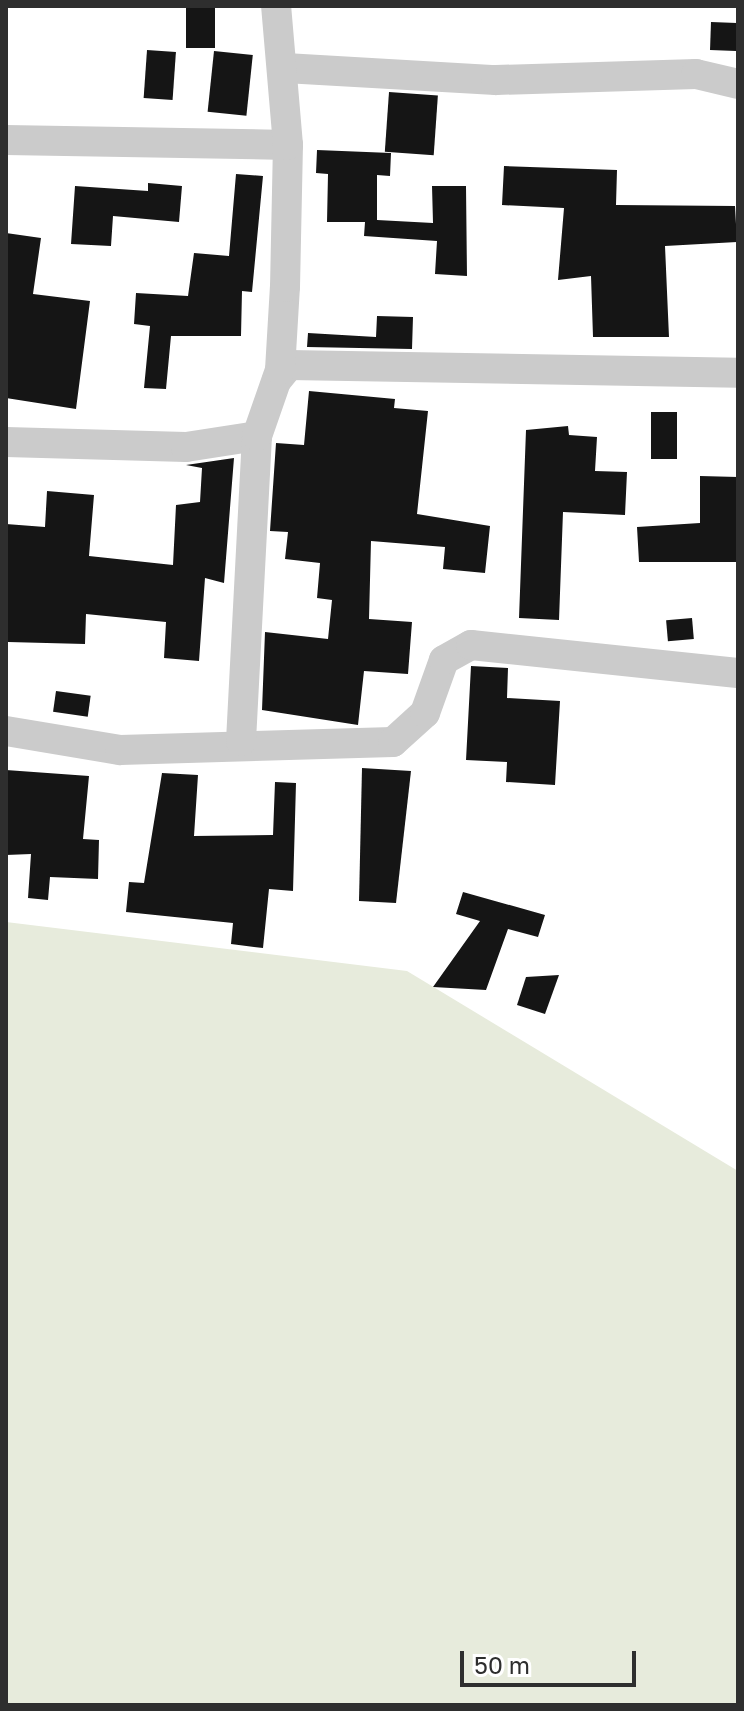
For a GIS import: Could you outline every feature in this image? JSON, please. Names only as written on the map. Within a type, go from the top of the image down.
[{"type":"street","points":[[241,741],[257,436],[277,380],[288,145],[285,68],[276,6]]},
{"type":"street","points":[[285,68],[496,80],[696,74],[738,84]]},
{"type":"street","points":[[6,140],[288,145]]},
{"type":"street","points":[[277,380],[289,365],[738,373]]},
{"type":"street","points":[[6,442],[186,447],[257,436]]},
{"type":"street","points":[[6,731],[120,750],[241,741],[367,744],[406,737],[425,713],[444,660],[471,645],[738,673]]},
{"type":"shaded area","points":[[6,922],[407,971],[738,1171],[738,1705],[6,1705]]},
{"type":"building","points":[[186,6],[215,6],[215,48],[186,48]]},
{"type":"building","points":[[711,22],[737,23],[736,51],[710,50]]},
{"type":"building","points":[[147,50],[176,52],[173,100],[144,98]]},
{"type":"building","points":[[214,51],[253,55],[246,116],[208,112]]},
{"type":"building","points":[[389,92],[438,95],[434,155],[385,152]]},
{"type":"building","points":[[317,150],[391,153],[390,176],[377,175],[377,220],[433,223],[432,186],[466,186],[467,276],[435,274],[437,241],[364,236],[365,222],[327,222],[328,174],[316,173]]},
{"type":"building","points":[[504,166],[617,170],[616,205],[735,206],[737,242],[665,246],[669,337],[593,337],[591,276],[558,280],[564,208],[502,205]]},
{"type":"building","points":[[236,174],[263,176],[252,292],[242,291],[241,336],[171,336],[166,389],[144,388],[150,326],[134,324],[136,293],[188,296],[194,253],[229,256]]},
{"type":"building","points":[[148,183],[182,186],[179,222],[113,216],[111,246],[71,244],[75,186],[148,191]]},
{"type":"building","points":[[6,233],[41,238],[33,294],[90,301],[76,409],[6,398]]},
{"type":"building","points":[[377,316],[413,317],[412,349],[307,347],[308,333],[376,337]]},
{"type":"building","points":[[309,391],[395,399],[394,408],[428,411],[417,514],[490,526],[485,573],[443,569],[445,547],[371,541],[369,619],[412,622],[408,674],[364,671],[358,725],[262,710],[265,632],[328,639],[332,600],[317,598],[320,563],[285,559],[288,532],[270,531],[276,443],[304,445]]},
{"type":"building","points":[[651,412],[677,412],[677,459],[651,459]]},
{"type":"building","points":[[568,426],[569,435],[597,437],[595,471],[627,472],[625,515],[563,512],[559,620],[519,618],[526,430]]},
{"type":"building","points":[[234,458],[224,583],[205,578],[199,661],[164,658],[166,622],[86,614],[85,644],[8,642],[6,524],[45,527],[47,491],[94,495],[89,556],[173,565],[176,505],[200,502],[202,468],[186,465]]},
{"type":"building","points":[[700,476],[738,477],[738,562],[639,562],[637,527],[700,523]]},
{"type":"building","points":[[692,618],[694,639],[668,641],[666,620]]},
{"type":"building","points":[[471,666],[508,668],[507,698],[560,701],[555,785],[506,782],[507,762],[466,760]]},
{"type":"building","points":[[56,691],[91,696],[88,717],[53,712]]},
{"type":"building","points":[[362,768],[411,771],[396,903],[359,901]]},
{"type":"building","points":[[6,770],[89,776],[83,839],[99,840],[98,879],[50,877],[48,900],[28,898],[31,854],[6,855]]},
{"type":"building","points":[[162,773],[198,775],[194,836],[273,835],[275,782],[296,783],[293,891],[269,889],[263,948],[231,944],[233,923],[126,912],[129,882],[144,883]]},
{"type":"building","points":[[463,892],[545,915],[538,937],[508,929],[486,990],[433,987],[480,921],[456,914]]},
{"type":"building","points":[[559,975],[545,1014],[517,1005],[526,977]]}]
